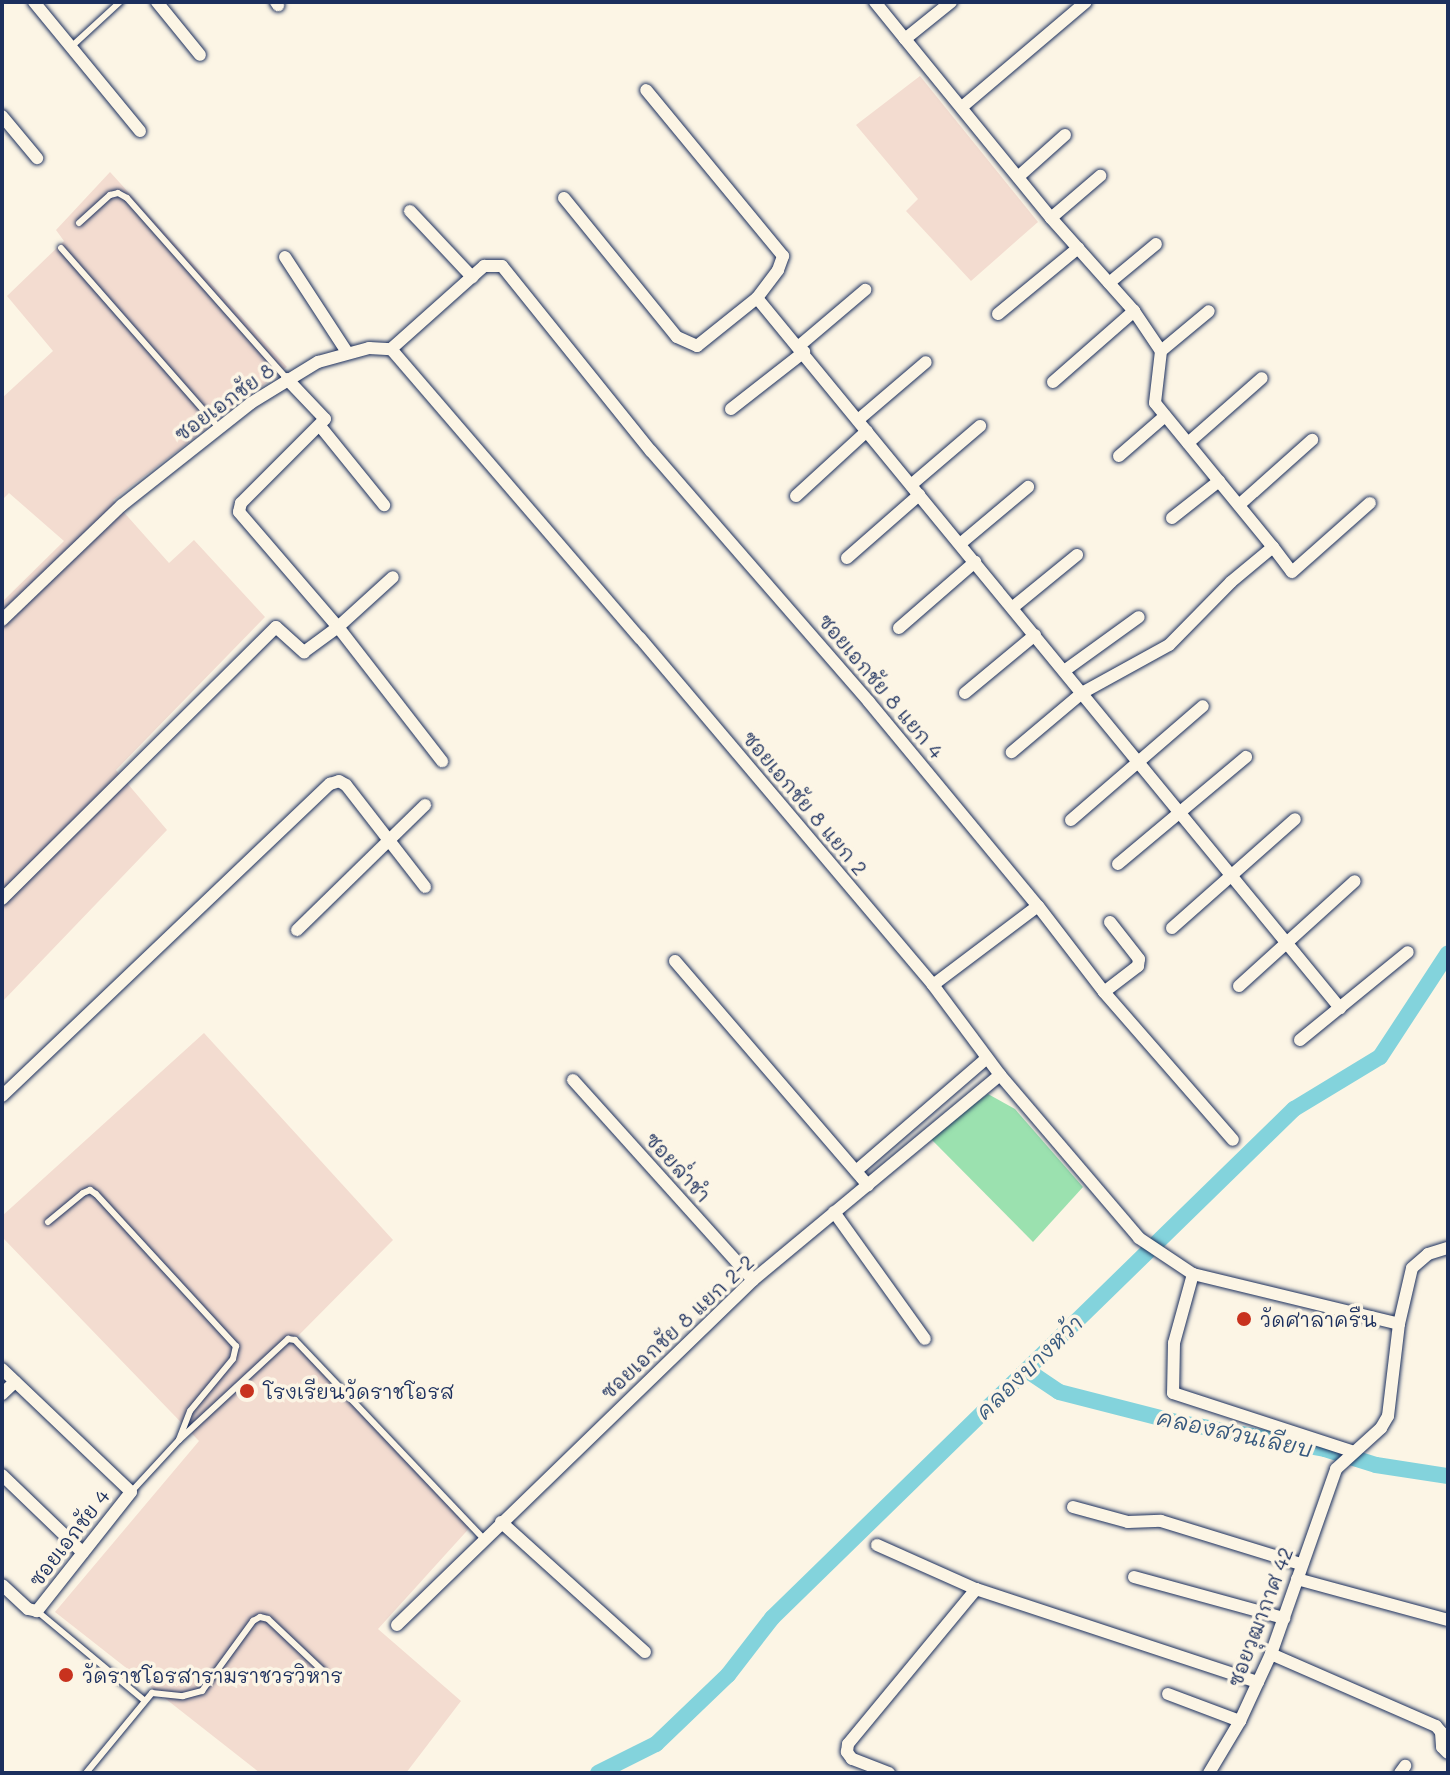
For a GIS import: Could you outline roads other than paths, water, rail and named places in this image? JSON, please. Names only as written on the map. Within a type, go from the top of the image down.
[{"type":"street","points":[[34,2],[140,131]]},
{"type":"street","points":[[157,2],[200,55]]},
{"type":"street","points":[[875,2],[1051,218],[1134,311],[1161,351],[1155,403],[1292,572],[1370,503]]},
{"type":"street","points":[[905,39],[951,2]]},
{"type":"street","points":[[962,107],[1086,2]]},
{"type":"street","points":[[564,198],[677,337],[697,346],[757,298],[778,270],[783,256],[646,90]]},
{"type":"street","points":[[2,116],[37,158]]},
{"type":"street","points":[[1018,177],[1065,135]]},
{"type":"street","points":[[1051,218],[1100,176]]},
{"type":"street","points":[[391,349],[472,277],[410,211]]},
{"type":"street","points":[[1109,283],[1156,244]]},
{"type":"street","points":[[998,314],[1078,248]]},
{"type":"street","points":[[285,257],[347,352]]},
{"type":"street","name":"ซอยเอกชัย 8 แยก 4","points":[[472,277],[484,266],[494,263],[502,266],[651,451],[869,702],[1038,906],[1104,992],[1233,1140]]},
{"type":"street","points":[[731,409],[865,290]]},
{"type":"street","points":[[757,298],[1340,1008]]},
{"type":"street","points":[[1053,382],[1134,311]]},
{"type":"street","points":[[1161,351],[1209,311]]},
{"type":"street","name":"ซอยเอกชัย 8","points":[[2,620],[122,505],[287,379],[318,362],[347,352],[391,349]]},
{"type":"street","name":"ซอยเอกชัย 8 แยก 2","points":[[391,349],[933,985],[1000,1075],[1139,1238],[1193,1274]]},
{"type":"street","points":[[796,496],[926,362]]},
{"type":"street","points":[[1188,443],[1262,378]]},
{"type":"street","points":[[287,379],[325,416],[320,426],[239,508],[338,627],[442,761]]},
{"type":"street","points":[[1119,456],[1165,416]]},
{"type":"street","points":[[320,426],[384,505]]},
{"type":"street","points":[[847,558],[980,426]]},
{"type":"street","points":[[1239,505],[1312,440]]},
{"type":"street","points":[[1172,518],[1219,481]]},
{"type":"street","points":[[960,544],[1028,487]]},
{"type":"street","points":[[1012,752],[1082,693],[1169,645],[1231,582],[1273,547]]},
{"type":"street","points":[[1012,608],[1077,555]]},
{"type":"street","points":[[899,628],[975,562]]},
{"type":"street","points":[[2,899],[273,628],[280,628],[301,650],[308,652],[393,577]]},
{"type":"street","points":[[1064,671],[1139,617]]},
{"type":"street","points":[[965,693],[1035,635]]},
{"type":"street","points":[[1071,820],[1203,706]]},
{"type":"street","points":[[1118,864],[1246,757]]},
{"type":"street","points":[[4,1091],[330,784],[339,781],[346,785],[387,842],[425,887]]},
{"type":"street","points":[[297,930],[425,805]]},
{"type":"street","points":[[1172,928],[1295,819]]},
{"type":"street","points":[[1239,986],[1355,881]]},
{"type":"street","points":[[933,985],[1038,906]]},
{"type":"street","points":[[1104,992],[1138,966],[1139,959],[1110,922]]},
{"type":"street","points":[[1300,1040],[1408,952]]},
{"type":"street","points":[[675,961],[868,1185]]},
{"type":"street","points":[[856,1171],[987,1058]]},
{"type":"street","name":"ซอยเอกชัย 8 แยก 2-2","points":[[397,1625],[753,1280],[1000,1075]]},
{"type":"street","name":"ซอยล่ำชำ","points":[[573,1080],[753,1280]]},
{"type":"street","points":[[834,1212],[925,1339]]},
{"type":"street","points":[[1399,1324],[1193,1274],[1174,1343],[1173,1393],[1351,1452],[1381,1428],[1388,1416],[1399,1324],[1412,1268],[1428,1254],[1448,1248]]},
{"type":"street","points":[[2,1369],[131,1492]]},
{"type":"street","points":[[2,1394],[15,1382]]},
{"type":"street","name":"ซอยวุฒากาศ 42","points":[[1209,1773],[1240,1721],[1271,1654],[1336,1469],[1351,1452]]},
{"type":"street","points":[[2,1475],[83,1553]]},
{"type":"street","name":"ซอยเอกชัย 4","points":[[2,1585],[28,1609],[37,1611],[131,1492]]},
{"type":"street","points":[[1073,1507],[1128,1522],[1161,1521],[1301,1564]]},
{"type":"street","points":[[501,1522],[645,1652]]},
{"type":"street","points":[[877,1545],[976,1589],[1258,1682]]},
{"type":"street","points":[[1134,1577],[1284,1618]]},
{"type":"street","points":[[1297,1579],[1448,1620]]},
{"type":"street","points":[[889,1773],[852,1759],[847,1752],[848,1744],[976,1589]]},
{"type":"street","points":[[1271,1654],[1436,1726],[1441,1732],[1442,1747],[1448,1753]]},
{"type":"street","points":[[1168,1694],[1240,1721]]},
{"type":"lane","points":[[71,47],[120,2]]},
{"type":"lane","points":[[79,223],[110,195],[118,193],[127,198],[287,379]]},
{"type":"lane","points":[[61,248],[219,428]]},
{"type":"lane","points":[[48,1222],[90,1190],[236,1346],[233,1359],[190,1411],[179,1440]]},
{"type":"lane","points":[[131,1492],[179,1440],[288,1339],[295,1340],[484,1539]]},
{"type":"lane","points":[[37,1611],[144,1700]]},
{"type":"lane","points":[[86,1773],[152,1693],[183,1696],[202,1691],[253,1621],[260,1617],[268,1619],[323,1671]]},
{"type":"waterway","name":"คลองบางหว้า","points":[[598,1773],[656,1744],[728,1675],[772,1618],[1294,1109],[1380,1057],[1448,953]]},
{"type":"waterway","name":"คลองสวนเลียบ","points":[[1028,1371],[1059,1392],[1176,1422],[1325,1449],[1376,1465],[1448,1476]]},
{"type":"place","name":"วัดศาลาครืน","points":[[1244,1319]]},
{"type":"place","name":"โรงเรียนวัดราชโอรส","points":[[247,1391]]},
{"type":"place","name":"วัดราชโอรสารามราชวรวิหาร","points":[[66,1675]]}]
